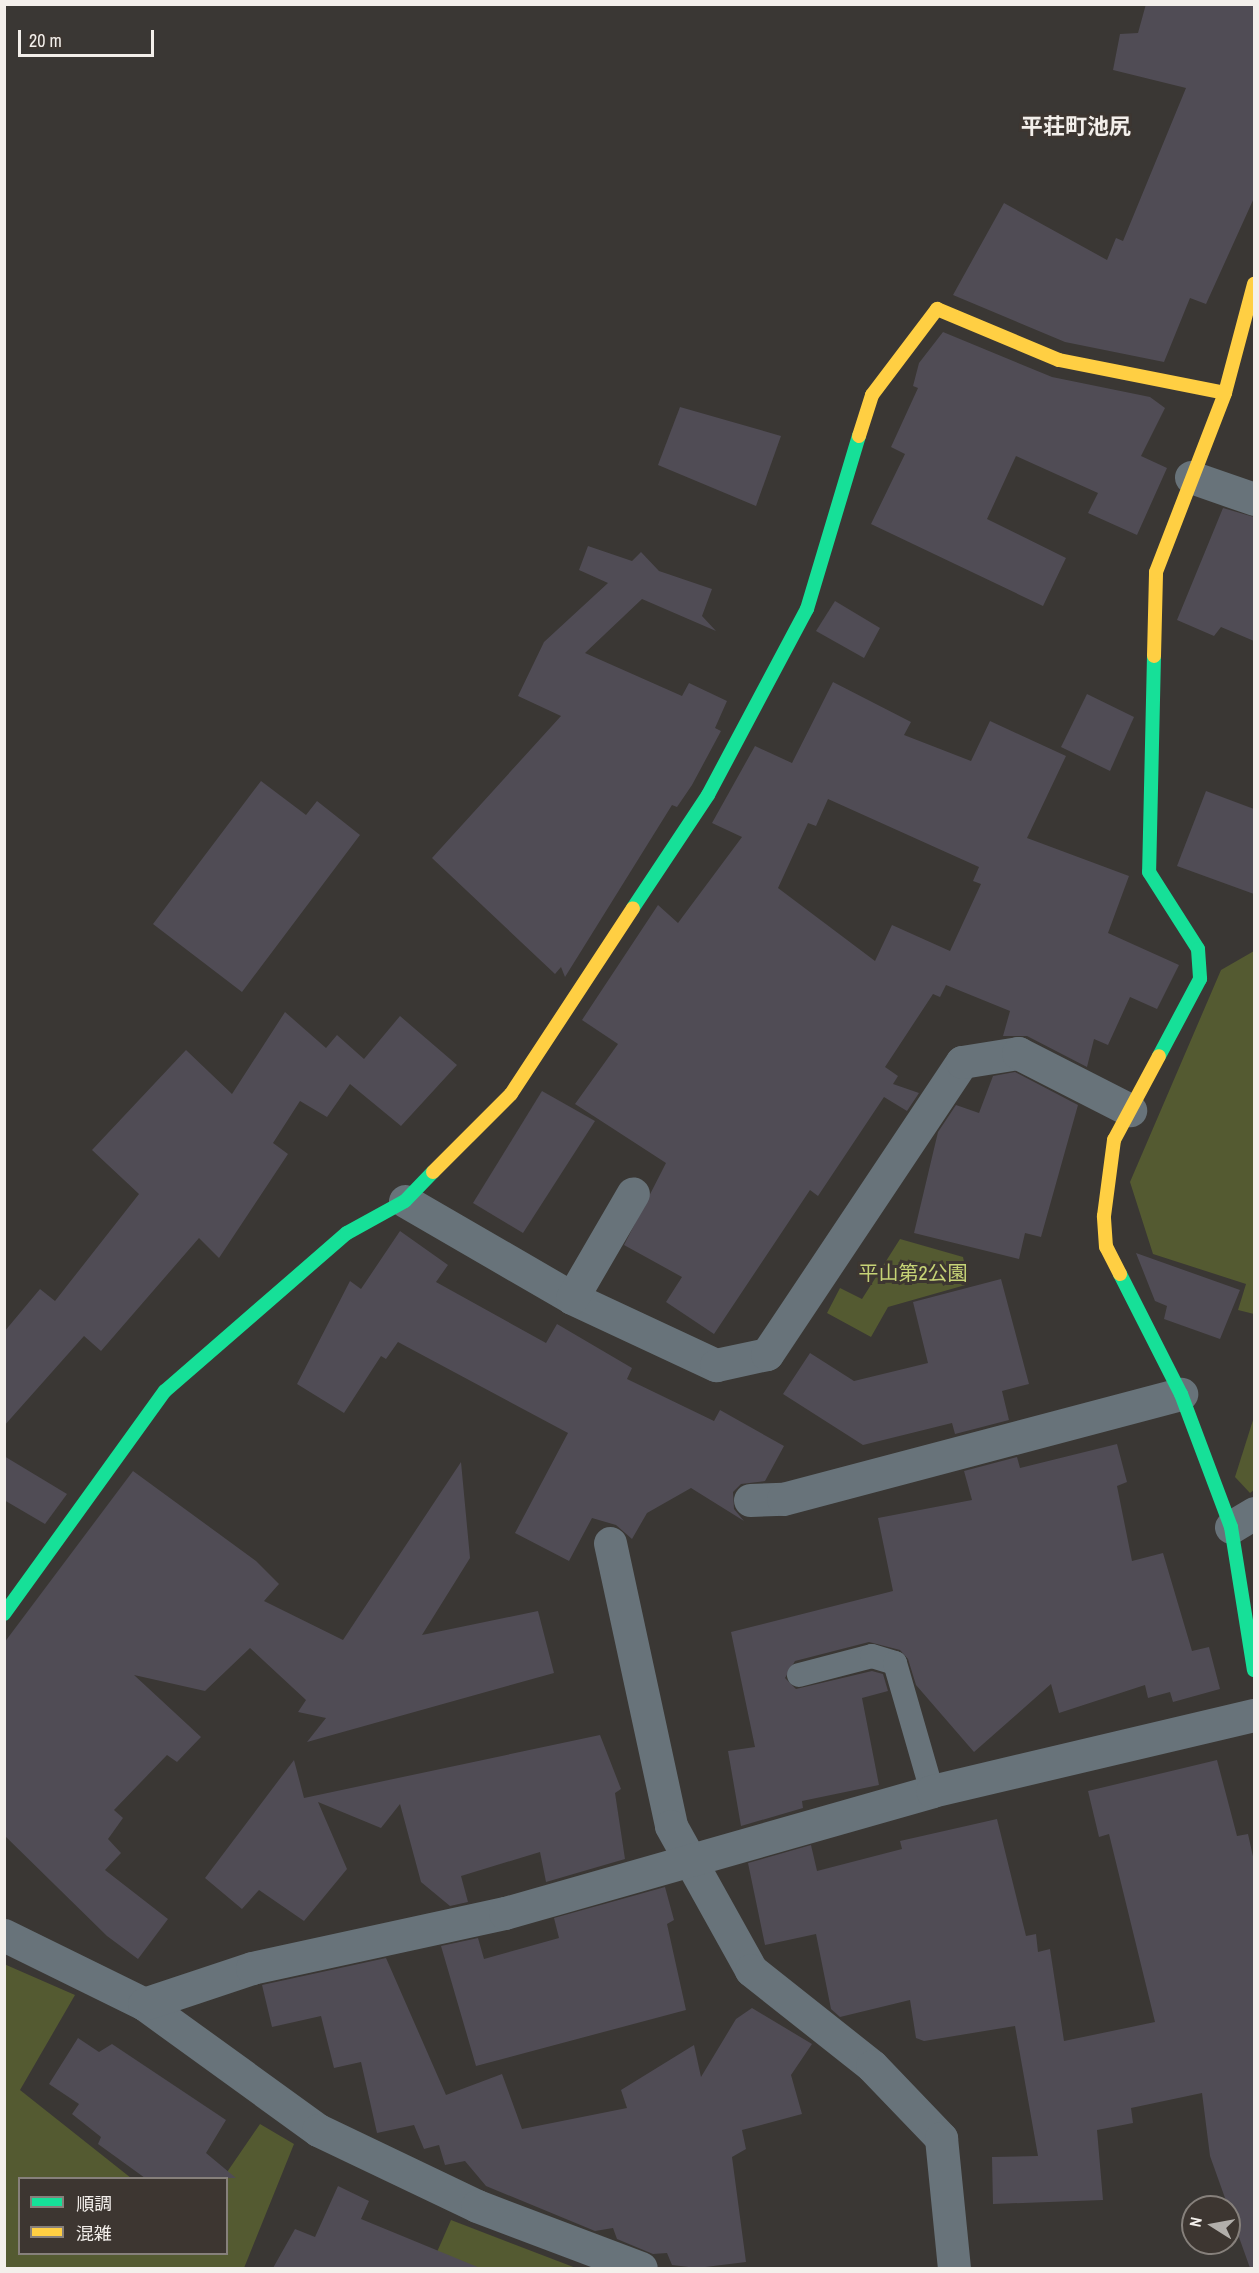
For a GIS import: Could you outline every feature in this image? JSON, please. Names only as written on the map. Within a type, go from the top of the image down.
[{"type":"street","points":[[1254,284],[1225,393],[1156,572],[1148,833],[1149,872],[1198,949],[1200,979],[1114,1140],[1107,1178],[1106,1246],[1243,1520],[1254,1670]]},
{"type":"street","points":[[4,1614],[165,1390],[347,1233],[405,1201],[511,1094],[708,795],[807,609],[872,395],[937,309],[1059,360],[1225,393]]},
{"type":"street","points":[[1191,477],[1254,499]]},
{"type":"street","points":[[405,1201],[572,1298],[716,1365],[767,1354],[962,1062],[1018,1053],[1130,1110]]},
{"type":"street","points":[[572,1298],[633,1193]]},
{"type":"street","points":[[750,1500],[783,1499],[1181,1394]]},
{"type":"street","points":[[610,1543],[671,1826],[751,1970],[872,2066],[941,2138],[954,2268]]},
{"type":"street","points":[[144,2004],[252,1968],[505,1913],[932,1791],[1254,1715]]},
{"type":"street","points":[[4,1935],[144,2004],[318,2130],[477,2206],[641,2268]]},
{"type":"lane","points":[[799,1675],[872,1656],[895,1664],[932,1791]]},
{"type":"green space","points":[[1254,951],[1254,1314],[1238,1310],[1246,1284],[1153,1254],[1130,1182],[1221,970]]},
{"type":"green space","name":"平山第2公園","points":[[900,1239],[963,1257],[969,1284],[888,1307],[871,1337],[827,1313],[840,1288],[862,1299]]},
{"type":"green space","points":[[1254,1417],[1254,1490],[1250,1493],[1235,1477]]},
{"type":"green space","points":[[4,1964],[75,1995],[20,2090],[130,2177],[18,2177],[18,2255],[228,2255],[228,2177],[224,2177],[260,2124],[294,2144],[244,2268],[5,2268]]},
{"type":"green space","points":[[451,2220],[576,2268],[430,2268]]},
{"type":"building","points":[[1146,4],[1254,4],[1254,198],[1206,304],[1190,298],[1164,362],[1065,342],[953,295],[1004,203],[1107,260],[1116,238],[1123,241],[1186,88],[1113,70],[1120,34],[1138,33]]},
{"type":"building","points":[[943,332],[1052,377],[1150,397],[1165,408],[1141,456],[1167,468],[1137,535],[1088,513],[1098,493],[1016,456],[987,519],[1066,558],[1043,606],[871,524],[905,454],[891,447],[918,388],[913,386],[919,363]]},
{"type":"building","points":[[680,407],[781,436],[756,506],[658,465]]},
{"type":"building","points":[[1223,508],[1254,517],[1254,641],[1221,627],[1214,636],[1177,620]]},
{"type":"building","points":[[588,546],[632,561],[641,552],[659,571],[712,589],[702,616],[716,631],[642,599],[585,653],[682,696],[689,683],[727,701],[715,728],[721,731],[692,785],[677,807],[672,805],[565,977],[561,967],[555,974],[432,858],[561,716],[518,696],[544,642],[608,583],[579,570]]},
{"type":"building","points":[[835,601],[880,628],[864,658],[816,631]]},
{"type":"building","points":[[833,682],[911,722],[904,735],[971,761],[990,721],[1066,756],[1027,838],[1129,876],[1108,933],[1179,965],[1157,1009],[1130,997],[1108,1045],[1094,1039],[1087,1067],[1027,1036],[1003,1036],[1010,1011],[946,985],[940,997],[933,994],[885,1067],[898,1076],[893,1084],[919,1093],[907,1111],[884,1097],[818,1196],[810,1190],[714,1334],[666,1302],[682,1277],[624,1245],[666,1163],[575,1104],[618,1044],[582,1020],[658,905],[678,923],[742,837],[712,823],[755,746],[792,763]],"holes":[[[828,799],[979,867],[973,881],[981,884],[950,951],[892,925],[875,961],[778,888],[808,823],[816,826]]]},
{"type":"building","points":[[1087,694],[1134,717],[1110,771],[1061,747]]},
{"type":"building","points":[[261,781],[306,815],[317,801],[360,835],[242,992],[153,924]]},
{"type":"building","points":[[1206,791],[1254,809],[1254,894],[1177,866]]},
{"type":"building","points":[[285,1012],[326,1048],[337,1035],[364,1059],[400,1016],[457,1065],[401,1126],[350,1084],[327,1117],[300,1101],[273,1143],[288,1154],[219,1258],[199,1238],[101,1351],[84,1336],[4,1426],[4,1332],[40,1289],[55,1301],[139,1194],[92,1150],[186,1050],[232,1094]]},
{"type":"building","points":[[1015,1072],[1078,1105],[1041,1237],[1025,1233],[1019,1259],[914,1233],[938,1132],[956,1105],[979,1113],[993,1076]]},
{"type":"building","points":[[542,1091],[595,1121],[523,1233],[473,1203]]},
{"type":"building","points":[[400,1231],[448,1265],[436,1282],[546,1343],[557,1324],[632,1368],[627,1379],[714,1421],[720,1410],[784,1446],[765,1481],[741,1484],[733,1492],[734,1509],[744,1521],[691,1488],[647,1513],[632,1539],[616,1525],[592,1518],[569,1561],[515,1533],[568,1433],[398,1342],[386,1359],[381,1356],[344,1413],[297,1384],[350,1281],[361,1289]]},
{"type":"building","points":[[1136,1253],[1240,1290],[1220,1339],[1164,1319],[1167,1306],[1155,1301]]},
{"type":"building","points":[[1001,1279],[1029,1384],[1002,1391],[1009,1420],[955,1434],[952,1423],[863,1445],[783,1394],[810,1353],[854,1381],[928,1363],[913,1302]]},
{"type":"building","points":[[1117,1444],[1127,1482],[1117,1486],[1132,1561],[1163,1553],[1192,1651],[1209,1647],[1220,1689],[1173,1702],[1170,1692],[1148,1698],[1145,1685],[1059,1713],[1051,1684],[974,1752],[916,1685],[908,1659],[900,1650],[869,1642],[795,1661],[785,1678],[796,1689],[872,1671],[883,1674],[888,1691],[862,1698],[879,1785],[802,1801],[803,1808],[741,1826],[728,1751],[755,1747],[731,1632],[893,1591],[878,1518],[972,1500],[964,1471],[1017,1457],[1020,1468]]},
{"type":"building","points":[[4,1456],[67,1494],[45,1524],[4,1500]]},
{"type":"building","points":[[461,1462],[470,1558],[422,1635],[538,1611],[554,1673],[307,1742],[326,1718],[298,1712],[306,1700],[250,1648],[205,1691],[134,1675],[201,1737],[177,1762],[167,1755],[114,1810],[123,1818],[108,1839],[121,1853],[105,1870],[168,1919],[138,1959],[107,1936],[4,1835],[4,1643],[133,1471],[256,1561],[279,1584],[264,1601],[343,1640]]},
{"type":"building","points":[[600,1735],[621,1789],[615,1793],[625,1859],[546,1882],[540,1852],[461,1876],[468,1902],[450,1906],[421,1882],[400,1804],[381,1828],[318,1802],[347,1869],[304,1921],[259,1890],[242,1909],[205,1878],[294,1760],[304,1798]]},
{"type":"building","points":[[1217,1760],[1237,1836],[1248,1834],[1254,1861],[1254,2268],[1250,2268],[1241,2243],[1241,2195],[1224,2195],[1210,2156],[1202,2093],[1131,2108],[1133,2123],[1097,2130],[1103,2200],[993,2204],[992,2157],[1038,2156],[1015,2026],[924,2041],[916,2038],[910,2000],[840,2017],[831,2009],[816,1934],[765,1945],[748,1863],[811,1845],[817,1871],[902,1849],[900,1841],[997,1819],[1026,1936],[1036,1934],[1038,1952],[1050,1949],[1064,2041],[1155,2022],[1109,1834],[1099,1837],[1088,1791]]},
{"type":"building","points":[[665,1887],[674,1920],[667,1924],[686,2010],[476,2066],[441,1946],[478,1938],[484,1959],[559,1938],[554,1918]]},
{"type":"building","points":[[386,1958],[446,2095],[502,2074],[522,2129],[627,2108],[621,2090],[694,2045],[701,2077],[736,2019],[752,2008],[812,2044],[791,2075],[802,2114],[742,2130],[746,2149],[732,2157],[746,2262],[697,2268],[672,2265],[667,2253],[653,2254],[617,2239],[613,2228],[595,2231],[486,2186],[465,2161],[445,2165],[439,2145],[424,2149],[414,2125],[377,2133],[361,2062],[334,2068],[321,2016],[272,2027],[262,1985]]},
{"type":"building","points":[[78,2038],[99,2052],[112,2044],[226,2120],[206,2153],[236,2178],[144,2177],[98,2144],[101,2137],[72,2114],[79,2104],[49,2084]]},
{"type":"building","points":[[338,2186],[369,2201],[361,2219],[480,2268],[273,2268],[295,2229],[315,2237]]},
{"type":"traffic: fast","points":[[633,908],[708,795],[807,609],[859,436]]},
{"type":"traffic: fast","points":[[1154,656],[1149,872],[1198,949],[1200,979],[1159,1056]]},
{"type":"traffic: fast","points":[[4,1614],[165,1391],[347,1233],[405,1201],[433,1172]]},
{"type":"traffic: fast","points":[[1120,1274],[1181,1394],[1231,1527],[1254,1670]]},
{"type":"traffic: slow","points":[[1154,656],[1156,572],[1225,393],[1254,284]]},
{"type":"traffic: slow","points":[[859,436],[872,395],[937,309],[1059,360],[1225,393]]},
{"type":"traffic: slow","points":[[433,1172],[511,1094],[633,908]]},
{"type":"traffic: slow","points":[[1120,1274],[1106,1247],[1104,1216],[1114,1140],[1159,1056]]},
{"type":"district","name":"平荘町池尻","points":[[1076,127]]}]
